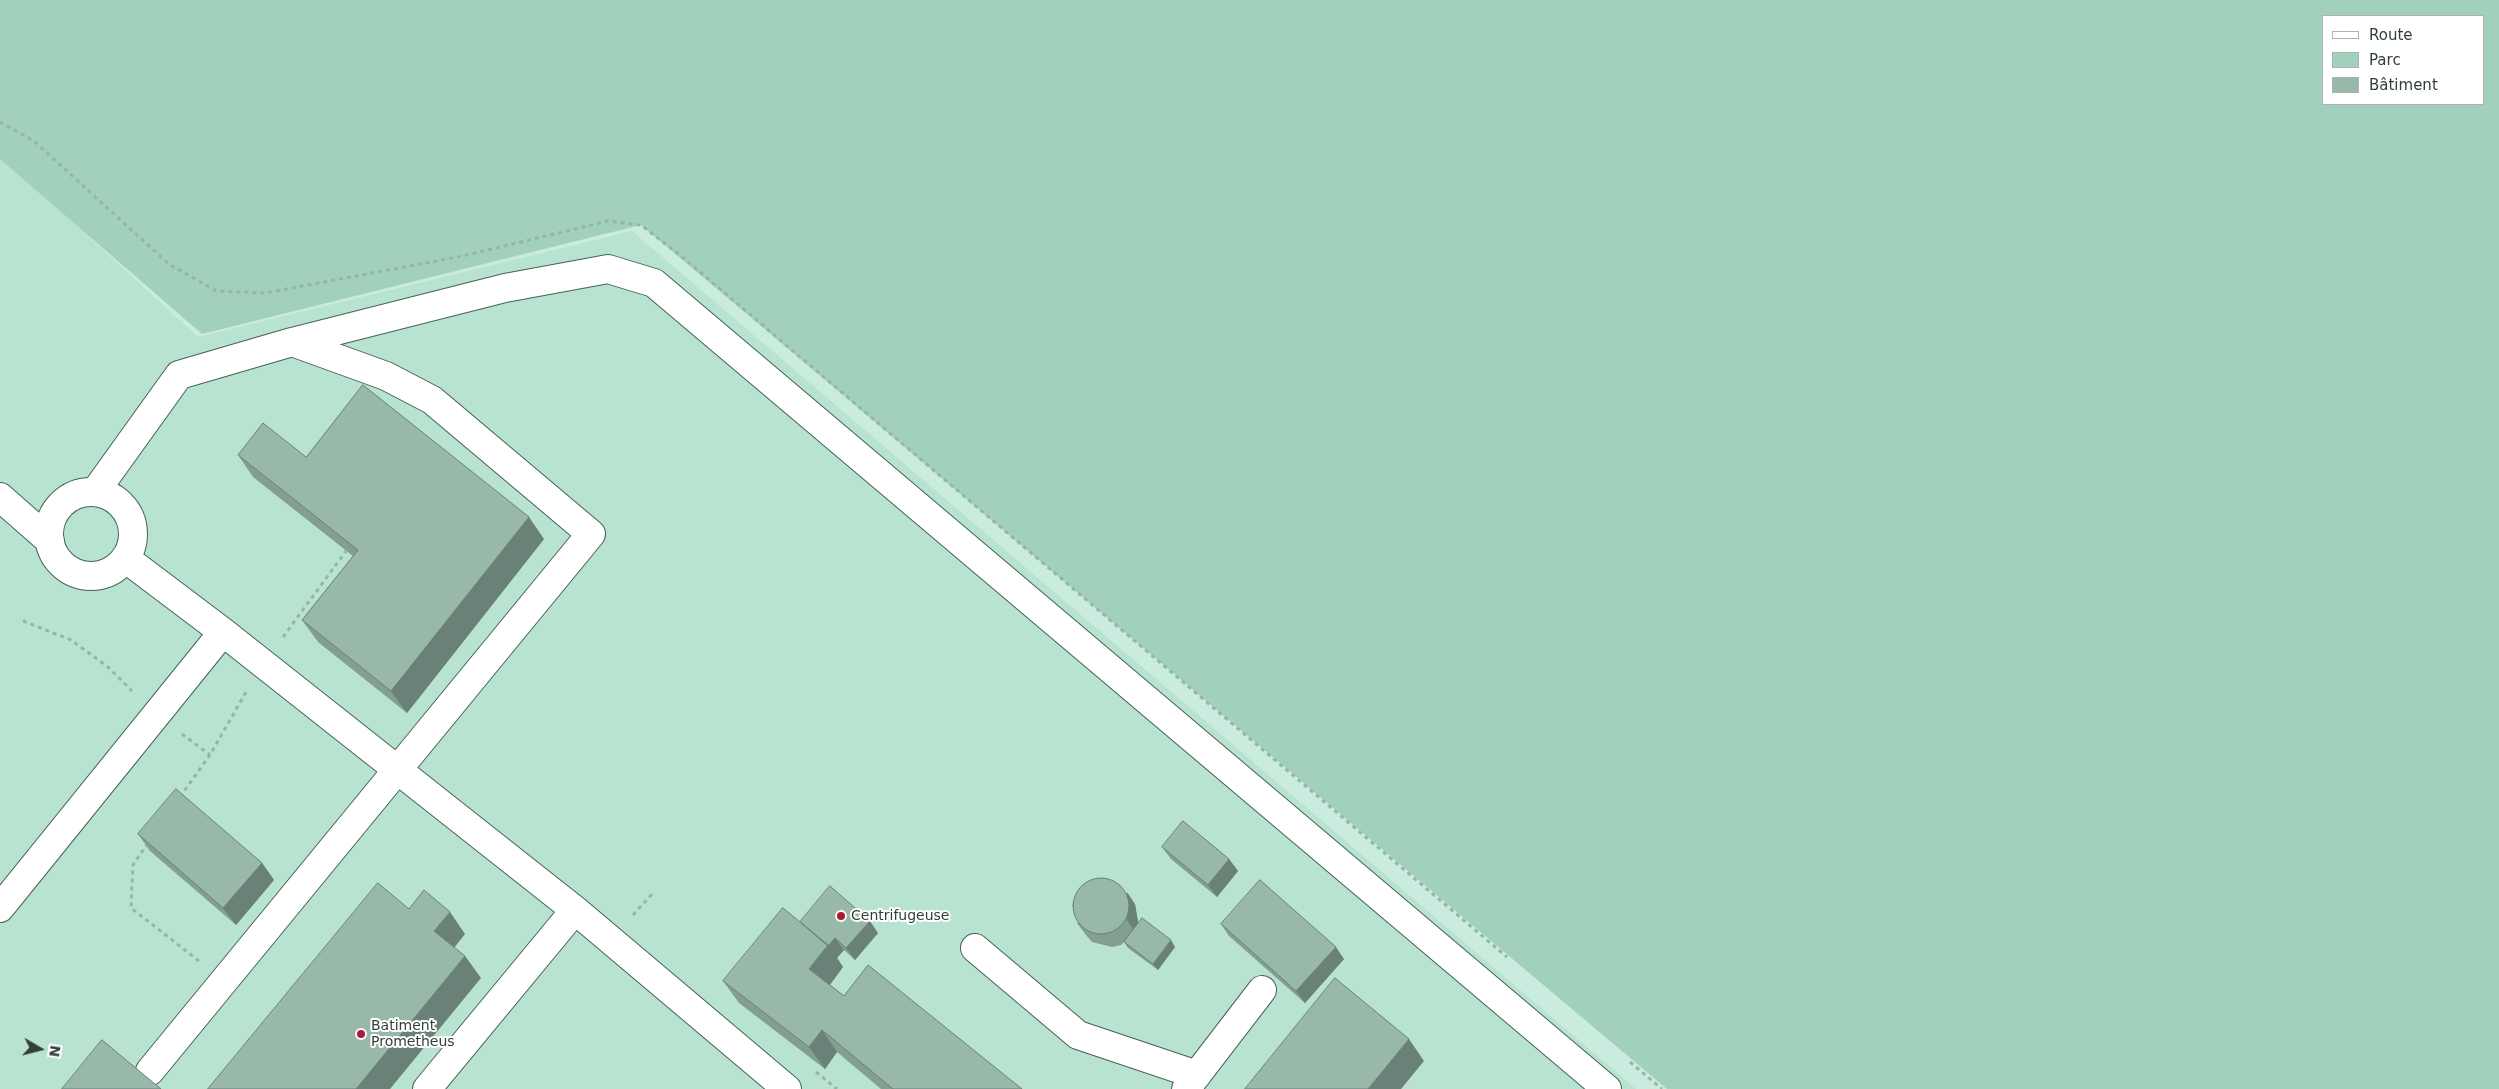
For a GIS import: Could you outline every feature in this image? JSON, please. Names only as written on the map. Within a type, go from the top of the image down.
[{"type":"street","points":[[95,492],[179,374],[292,342],[504,288],[608,269],[654,283],[1607,1089]]},
{"type":"street","points":[[150,1071],[591,534],[432,400],[386,376],[292,342]]},
{"type":"street","points":[[95,492],[115,500],[124,509],[131,520],[132,540],[125,558],[108,572],[87,576],[76,574],[59,561],[50,541],[49,530],[57,510],[73,496],[95,492]]},
{"type":"street","points":[[0,497],[57,510]]},
{"type":"street","points":[[0,497],[50,541]]},
{"type":"street","points":[[125,558],[223,632],[575,910],[787,1089]]},
{"type":"street","points":[[0,908],[223,632]]},
{"type":"street","points":[[427,1089],[575,910]]},
{"type":"street","points":[[975,948],[1078,1035],[1191,1082],[1262,990]]},
{"type":"path","points":[[0,122],[34,140],[170,265],[217,291],[264,293],[463,256],[608,221],[641,224],[694,266],[1511,960]]},
{"type":"path","points":[[24,621],[71,640],[108,667],[156,714],[210,755],[177,802]]},
{"type":"path","points":[[149,841],[133,865],[131,908],[225,981]]},
{"type":"path","points":[[1624,1057],[1662,1089]]},
{"type":"shaded area","points":[[0,157],[198,337],[632,231],[1636,1089],[0,1089]]},
{"type":"green space","points":[[0,0],[2499,0],[2499,1089],[1667,1089],[641,225],[202,334],[0,159]]},
{"type":"building","points":[[363,385],[529,517],[391,691],[302,620],[358,550],[238,455],[263,423],[306,457]]},
{"type":"building","points":[[176,789],[262,863],[223,908],[138,834]]},
{"type":"building","points":[[1183,821],[1229,859],[1208,885],[1162,847]]},
{"type":"building","points":[[1095,878],[1107,878],[1117,882],[1125,890],[1129,906],[1125,922],[1117,930],[1107,934],[1095,934],[1085,930],[1077,922],[1073,912],[1073,900],[1077,890],[1085,882]]},
{"type":"building","points":[[1260,880],[1336,947],[1296,991],[1221,924]]},
{"type":"building","name":"Batiment Prometheus","points":[[378,883],[409,909],[424,890],[450,912],[434,931],[465,956],[356,1089],[208,1089]]},
{"type":"building","name":"Centrifugeuse","points":[[830,886],[870,921],[846,948],[835,938],[828,946],[800,922]]},
{"type":"building","points":[[783,908],[828,945],[809,969],[844,996],[868,965],[1022,1089],[893,1089],[822,1030],[809,1047],[723,981]]},
{"type":"building","points":[[1142,918],[1171,940],[1153,964],[1124,942]]},
{"type":"building","points":[[1335,978],[1409,1039],[1368,1089],[1245,1089]]},
{"type":"building","points":[[102,1040],[161,1089],[62,1089]]},
{"type":"place","name":"Centrifugeuse","points":[[841,916]]},
{"type":"place","name":"Batiment Prometheus","points":[[361,1034]]}]
